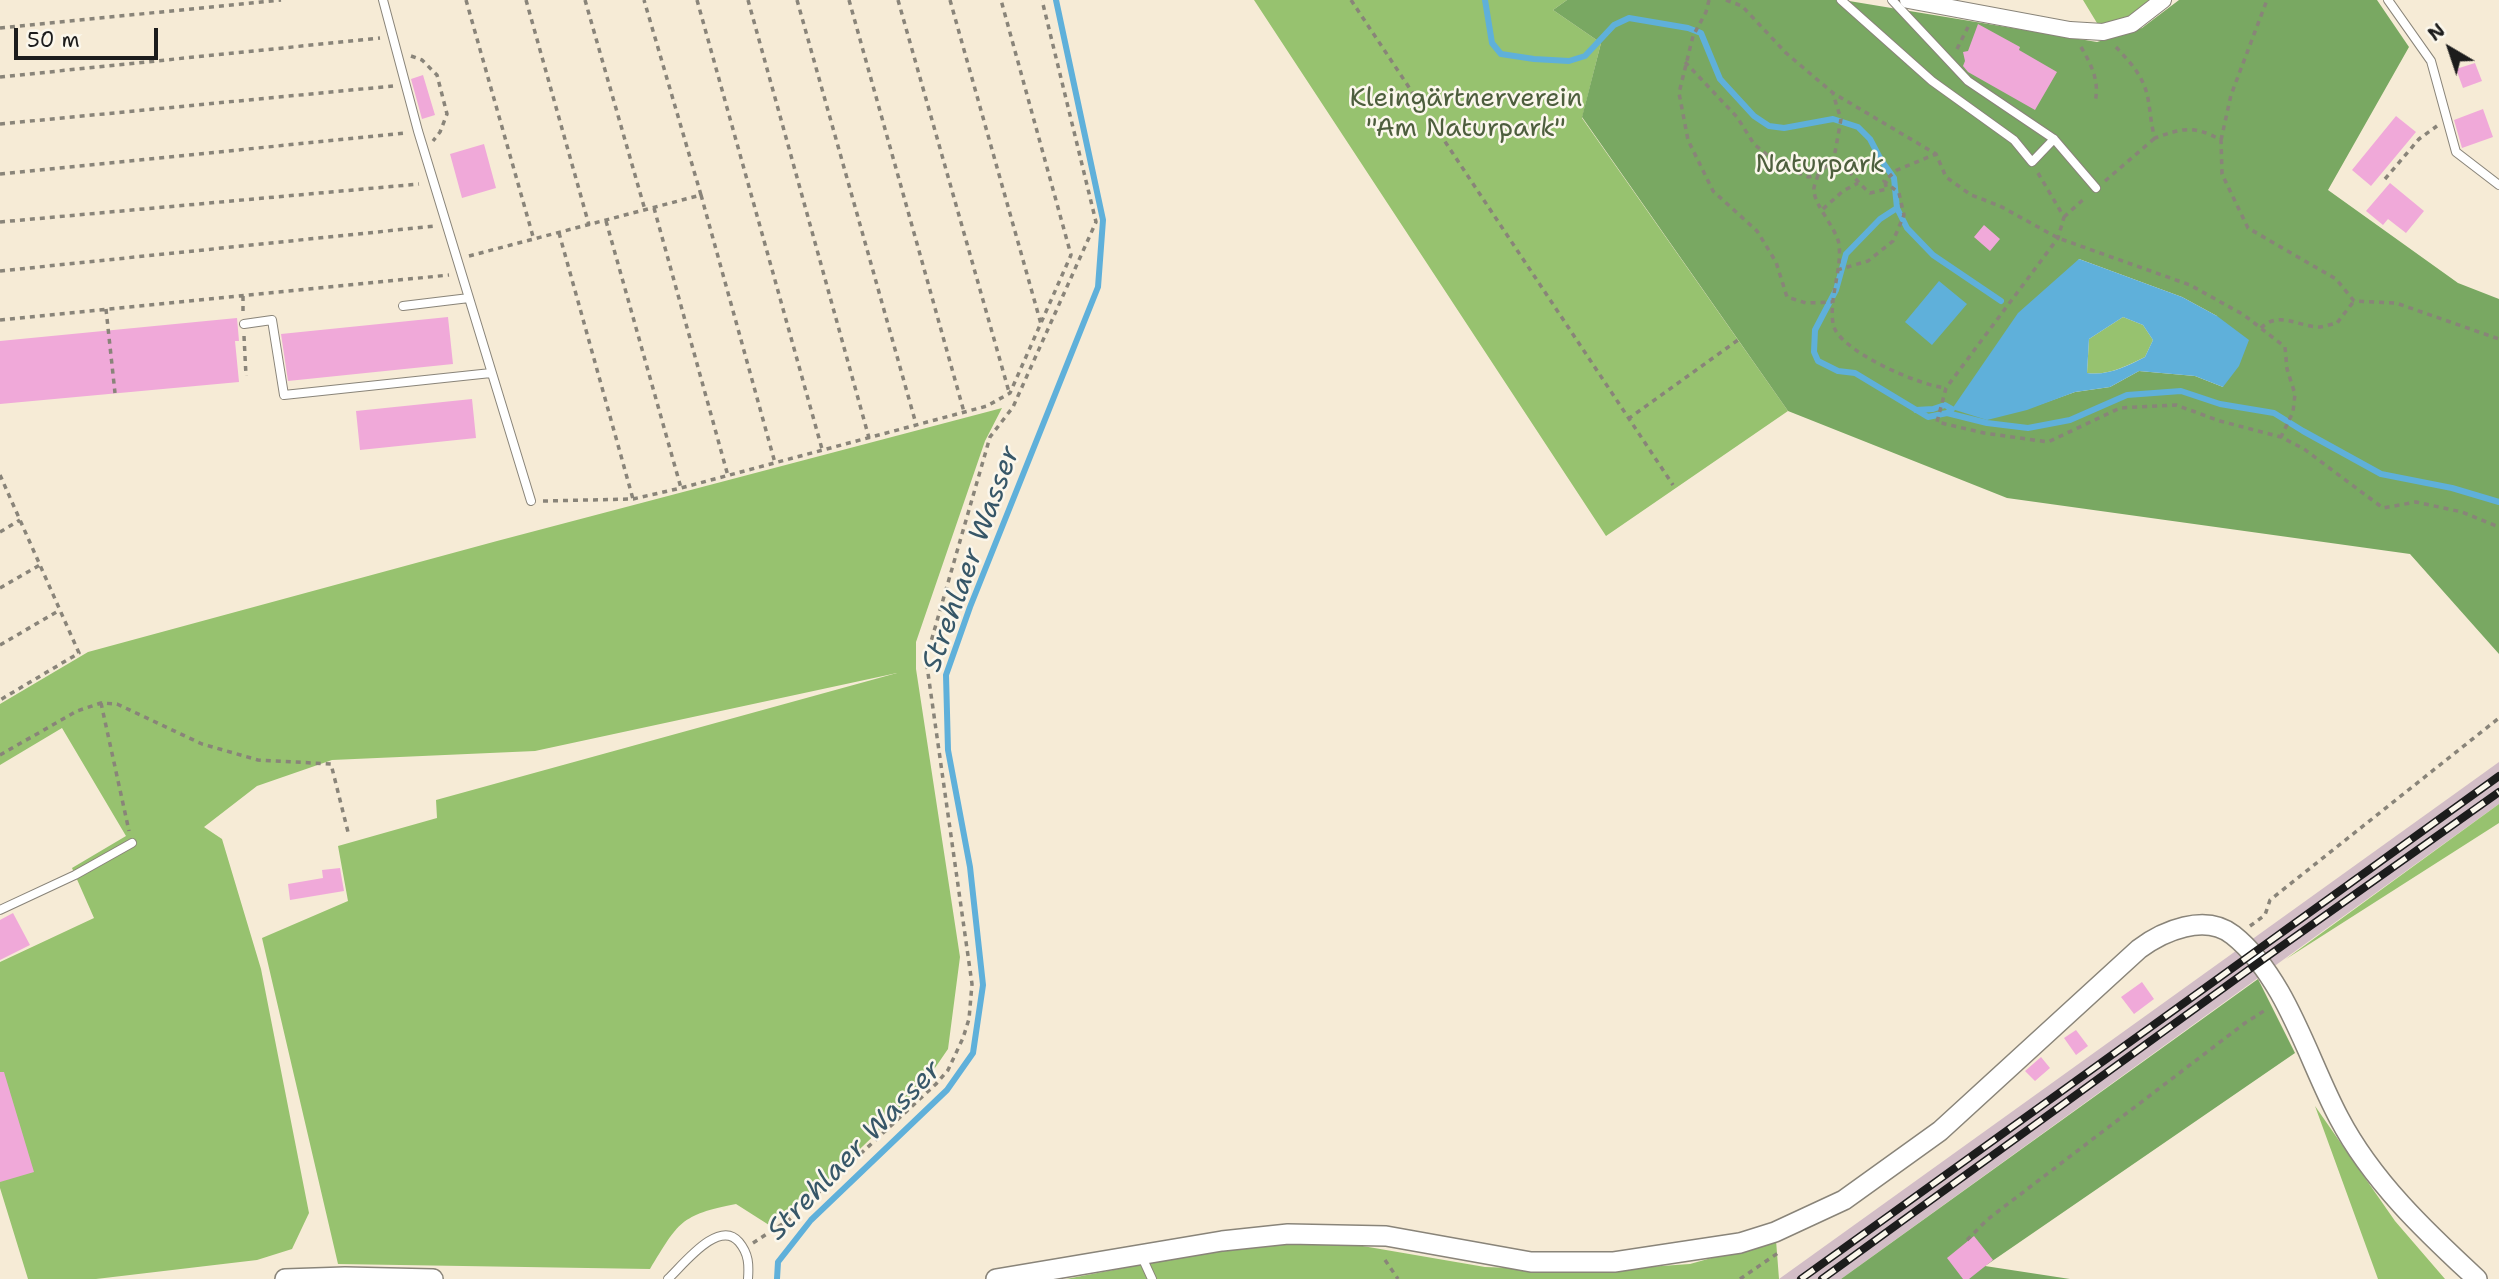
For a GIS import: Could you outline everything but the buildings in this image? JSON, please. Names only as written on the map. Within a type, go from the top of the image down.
[{"type":"street","points":[[1908,0],[2070,30],[2103,32],[2132,24],[2163,0]]},
{"type":"street","points":[[996,1279],[1222,1241],[1288,1234],[1386,1236],[1531,1262],[1614,1262],[1740,1243],[1775,1232],[1843,1200],[1940,1131],[2150,941],[2186,926],[2207,926],[2223,929],[2233,935],[2258,963],[2282,1000],[2340,1120],[2375,1172],[2424,1229],[2477,1279]]},
{"type":"street","points":[[285,1279],[433,1279]]},
{"type":"lane","points":[[383,0],[418,131],[436,182],[457,260],[531,501]]},
{"type":"lane","points":[[1841,0],[1932,81],[2014,140],[2032,162],[2054,139]]},
{"type":"lane","points":[[1892,0],[1969,81],[2054,139],[2096,188]]},
{"type":"lane","points":[[2388,0],[2431,61],[2456,152],[2499,185]]},
{"type":"lane","points":[[403,306],[470,299]]},
{"type":"lane","points":[[244,324],[272,320],[284,395],[491,373]]},
{"type":"lane","points":[[0,910],[75,875],[132,843]]},
{"type":"lane","points":[[668,1279],[710,1239],[721,1235],[735,1238],[744,1248],[749,1261],[748,1279]]},
{"type":"lane","points":[[1141,1255],[1152,1279]]},
{"type":"path","points":[[0,28],[281,0]]},
{"type":"path","points":[[466,0],[534,240]]},
{"type":"path","points":[[526,0],[589,225]]},
{"type":"path","points":[[585,0],[645,210]]},
{"type":"path","points":[[644,0],[775,463]]},
{"type":"path","points":[[697,0],[822,449]]},
{"type":"path","points":[[748,0],[869,439]]},
{"type":"path","points":[[797,0],[916,424]]},
{"type":"path","points":[[849,0],[964,412]]},
{"type":"path","points":[[898,0],[1010,393]]},
{"type":"path","points":[[950,0],[1041,324]]},
{"type":"path","points":[[531,501],[633,499],[987,406],[1010,393],[1071,256],[1001,0]]},
{"type":"path","points":[[744,1248],[790,1219],[936,1084],[957,1053],[969,1019],[972,984],[926,659],[990,437],[1013,407],[1096,222],[1042,0]]},
{"type":"path","points":[[1352,0],[1673,485]]},
{"type":"path","points":[[1709,0],[1706,12],[1693,36],[1679,93],[1688,140],[1713,191],[1757,231],[1776,262],[1787,297],[1806,303],[1832,302]]},
{"type":"path","points":[[1726,0],[1742,6],[1786,53],[1833,93],[1936,154],[1946,177],[1971,195],[2000,206],[2058,238],[2190,285],[2244,315],[2261,328],[2284,347],[2295,394],[2292,412],[2281,438]]},
{"type":"path","points":[[2267,0],[2231,95],[2221,140],[2222,174],[2248,228],[2336,279],[2354,301],[2396,303],[2499,339]]},
{"type":"path","points":[[1951,64],[1977,11]]},
{"type":"path","points":[[2070,30],[2090,61],[2098,88],[2095,102]]},
{"type":"path","points":[[2103,32],[2137,71],[2145,85],[2150,124],[2155,138]]},
{"type":"path","points":[[0,77],[393,37]]},
{"type":"path","points":[[397,50],[422,60],[437,75],[447,114],[440,132],[425,150]]},
{"type":"path","points":[[1685,62],[1737,117],[1754,144],[1777,163],[1808,177],[1818,175]]},
{"type":"path","points":[[0,124],[406,84]]},
{"type":"path","points":[[1833,93],[1841,119],[1834,158],[1818,175],[1814,191],[1839,243],[1832,302],[1834,328],[1842,340],[1880,366],[1935,387],[1946,388]]},
{"type":"path","points":[[2221,140],[2203,130],[2183,128],[2155,138],[2064,217],[2058,238],[1946,388],[1937,422],[2022,440],[2048,442],[2120,408],[2176,405],[2281,438],[2304,449],[2383,508],[2416,502],[2462,512],[2499,527]]},
{"type":"path","points":[[0,174],[418,131]]},
{"type":"path","points":[[2385,180],[2428,132]]},
{"type":"path","points":[[1884,181],[1897,170],[1936,154]]},
{"type":"path","points":[[1834,158],[1848,168],[1858,183],[1870,193],[1887,189],[1884,181]]},
{"type":"path","points":[[2032,162],[2064,217]]},
{"type":"path","points":[[1837,270],[1868,261],[1894,242],[1904,215],[1899,193],[1884,181]]},
{"type":"path","points":[[0,222],[436,182]]},
{"type":"path","points":[[1823,209],[1843,191],[1858,183]]},
{"type":"path","points":[[457,260],[701,195]]},
{"type":"path","points":[[654,208],[728,476]]},
{"type":"path","points":[[606,220],[681,488]]},
{"type":"path","points":[[0,271],[448,225]]},
{"type":"path","points":[[559,233],[633,499]]},
{"type":"path","points":[[0,320],[462,273]]},
{"type":"path","points":[[2261,328],[2267,322],[2283,318],[2298,324],[2320,327],[2337,323],[2354,301]]},
{"type":"path","points":[[106,309],[115,393]]},
{"type":"path","points":[[1628,419],[1738,340]]},
{"type":"path","points":[[0,476],[79,653],[0,700]]},
{"type":"path","points":[[0,532],[20,520]]},
{"type":"path","points":[[0,588],[40,565]]},
{"type":"path","points":[[0,645],[60,610]]},
{"type":"path","points":[[0,755],[77,711],[101,704],[117,704],[202,744],[258,760],[331,764],[348,832]]},
{"type":"path","points":[[101,704],[132,843]]},
{"type":"path","points":[[2233,935],[2247,929],[2266,915],[2270,900],[2499,718]]},
{"type":"path","points":[[1967,1240],[1998,1211],[2245,1023],[2282,1000]]},
{"type":"path","points":[[1385,1260],[1398,1279]]},
{"type":"shaded area","points":[[2499,762],[2499,804],[1841,1279],[1779,1279]]},
{"type":"green space","name":"Kleingärtnerverein \"Am Naturpark\"","points":[[1254,0],[1567,0],[1553,10],[1601,43],[1582,118],[1788,411],[1606,536]]},
{"type":"green space","name":"Naturpark","points":[[1567,0],[1843,0],[2097,42],[2142,28],[2179,0],[2377,0],[2409,47],[2328,190],[2458,283],[2499,299],[2499,654],[2410,554],[2007,498],[1788,411],[1582,117],[1601,43],[1553,10]],"holes":[[[2079,259],[2182,297],[2217,316],[2223,387],[2195,376],[2139,371],[2110,387],[2075,392],[2027,409]]]},
{"type":"green space","points":[[2083,0],[2152,0],[2129,18],[2100,28]]},
{"type":"green space","points":[[2123,317],[2143,325],[2153,340],[2145,357],[2110,372],[2087,373],[2089,339]]},
{"type":"green space","points":[[1002,408],[985,441],[916,642],[916,669],[960,957],[948,1049],[917,1094],[809,1198],[769,1225],[736,1204],[703,1212],[683,1223],[675,1231],[650,1269],[338,1264],[262,938],[348,901],[338,846],[437,818],[436,800],[897,673],[535,751],[332,760],[257,786],[204,827],[222,839],[261,969],[309,1213],[292,1249],[257,1260],[96,1279],[28,1279],[0,1188],[0,962],[94,918],[72,868],[126,836],[62,728],[0,765],[0,704],[88,652]]},
{"type":"green space","points":[[2499,804],[2499,823],[2286,959]]},
{"type":"green space","points":[[2258,979],[2295,1053],[1985,1266],[2070,1279],[1841,1279]]},
{"type":"green space","points":[[2315,1106],[2395,1221],[2445,1279],[2378,1279]]},
{"type":"green space","points":[[1316,1238],[1485,1267],[1590,1271],[1690,1264],[1776,1240],[1779,1279],[1066,1279],[1244,1245]]},
{"type":"water","points":[[2079,259],[2182,297],[2217,316],[2249,340],[2239,366],[2223,387],[2195,376],[2139,371],[2110,387],[2075,392],[2027,410],[1987,420],[1952,409],[2018,313]],"holes":[[[2123,317],[2143,325],[2153,340],[2145,357],[2110,372],[2087,373],[2089,339]]]},
{"type":"water","points":[[1939,281],[1967,304],[1932,345],[1905,322]]},
{"type":"waterway","name":"Strehlaer Wasser","points":[[777,1279],[778,1262],[811,1220],[947,1090],[973,1053],[983,985],[970,867],[948,750],[946,675],[970,607],[1098,287],[1103,220],[1056,0]]},
{"type":"waterway","points":[[1485,0],[1492,43],[1501,54],[1569,61],[1585,56],[1614,25],[1629,18],[1688,28],[1701,33],[1720,79],[1754,116],[1769,126],[1784,128],[1833,119],[1858,127],[1870,139],[1894,178],[1897,208],[1907,228],[1933,255],[2001,301]]},
{"type":"waterway","points":[[1897,208],[1880,219],[1846,254],[1836,290],[1815,330],[1814,352],[1818,361],[1838,371],[1855,373],[1928,417],[1947,413],[1987,423],[2028,428],[2070,420],[2127,395],[2181,391],[2220,404],[2274,413],[2381,474],[2452,488],[2499,502]]},
{"type":"waterway","points":[[1916,410],[1945,405],[1952,409],[1947,413]]},
{"type":"railway","points":[[1801,1279],[2499,776]]},
{"type":"railway","points":[[1822,1279],[2499,792]]}]
